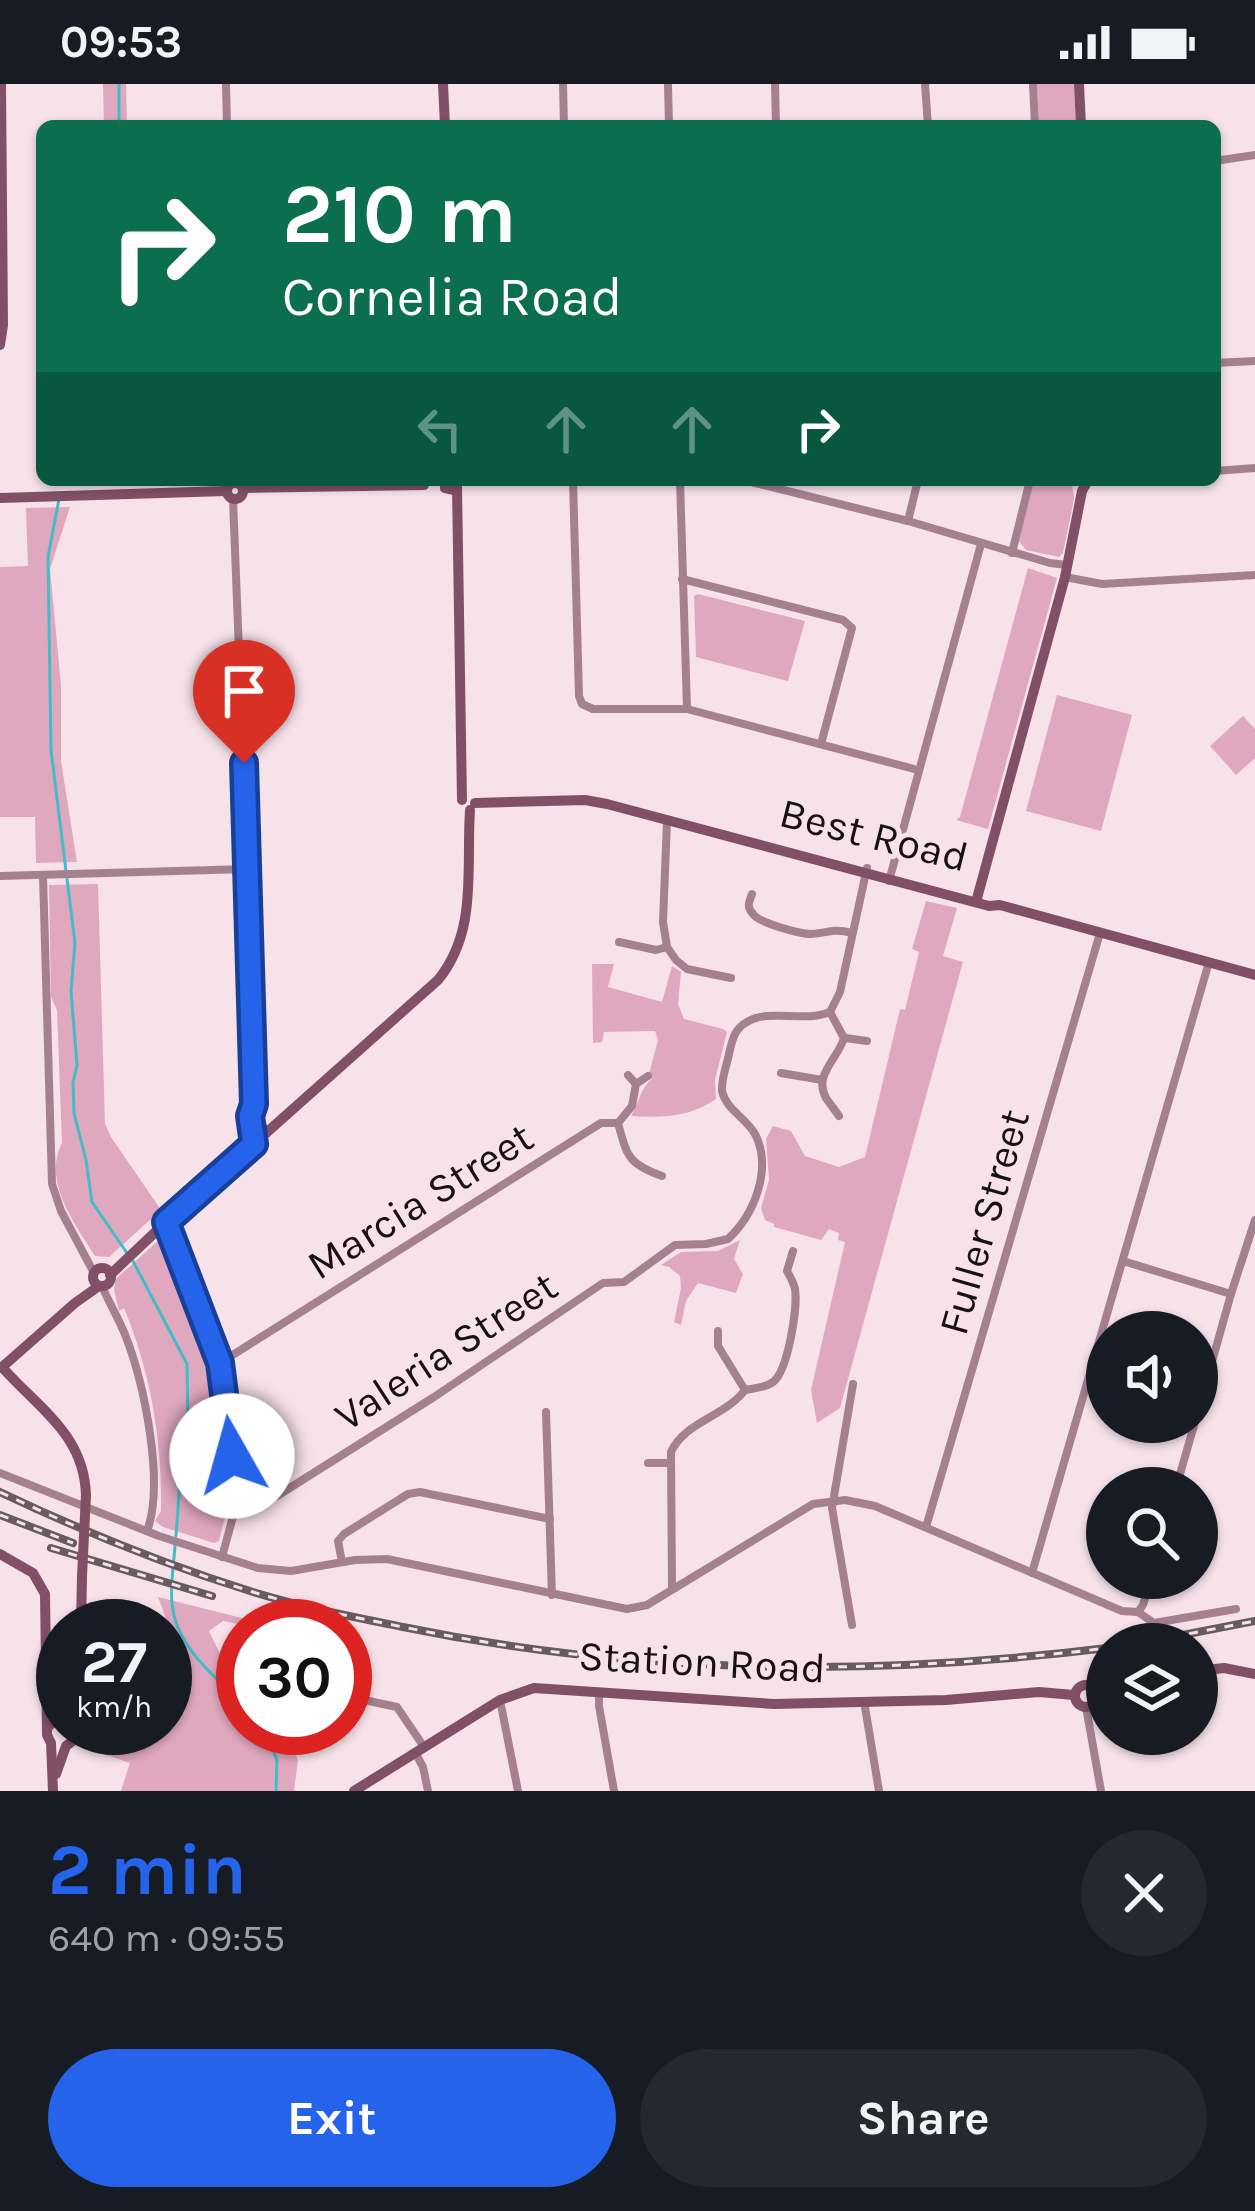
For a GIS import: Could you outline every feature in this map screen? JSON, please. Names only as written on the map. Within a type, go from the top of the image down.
[{"type":"main road","points":[[0,345],[2,84]]},
{"type":"main road","points":[[443,84],[445,120]]},
{"type":"main road","points":[[1079,84],[1081,120]]},
{"type":"main road","points":[[0,498],[361,486]]},
{"type":"main road","points":[[82,1599],[86,1496],[81,1460],[70,1440],[1,1368],[438,980],[452,963],[465,928],[468,803],[462,751],[456,520],[450,486]]},
{"type":"main road","points":[[977,898],[1085,486]]},
{"type":"main road","name":"Best Road","points":[[468,803],[585,800],[731,838],[741,836],[1255,975]]},
{"type":"main road","points":[[0,1554],[32,1573],[45,1599]]},
{"type":"main road","points":[[1218,1669],[1255,1674]]},
{"type":"main road","points":[[1086,1684],[1074,1695],[1086,1707]]},
{"type":"main road","name":"Station Road","points":[[354,1791],[500,1700],[534,1688],[773,1704],[946,1700],[1039,1692],[1074,1695]]},
{"type":"main road","points":[[52,1755],[53,1787]]},
{"type":"main road","points":[[53,1787],[63,1755]]},
{"type":"street","points":[[226,84],[227,120]]},
{"type":"street","points":[[563,84],[564,120]]},
{"type":"street","points":[[668,84],[669,120]]},
{"type":"street","points":[[775,84],[776,120]]},
{"type":"street","points":[[926,84],[928,120]]},
{"type":"street","points":[[1033,84],[1035,120]]},
{"type":"street","points":[[1221,160],[1255,155]]},
{"type":"street","points":[[1221,363],[1255,361]]},
{"type":"street","points":[[1221,471],[1255,468]]},
{"type":"street","points":[[573,486],[579,696],[583,704],[592,709],[687,710],[918,770]]},
{"type":"street","points":[[680,486],[687,710]]},
{"type":"street","points":[[765,486],[908,521],[1102,584],[1255,574]]},
{"type":"street","points":[[908,521],[917,486]]},
{"type":"street","points":[[1012,553],[1029,486]]},
{"type":"street","points":[[235,488],[254,1144]]},
{"type":"street","points":[[890,877],[981,544]]},
{"type":"street","points":[[682,579],[843,620],[852,628],[821,744]]},
{"type":"street","points":[[667,819],[663,922],[667,947],[687,969],[730,978]]},
{"type":"street","points":[[0,876],[247,869]]},
{"type":"street","points":[[839,1116],[821,1086],[844,1038],[830,1012],[840,992],[866,871]]},
{"type":"street","points":[[43,875],[52,1184],[86,1256],[104,1275],[134,1360],[150,1430],[152,1510],[147,1531]]},
{"type":"street","points":[[752,894],[750,909],[766,922],[810,934],[830,929],[852,933]]},
{"type":"street","name":"Fuller Street","points":[[926,1527],[1100,933]]},
{"type":"street","points":[[619,942],[656,950],[667,947]]},
{"type":"street","points":[[1032,1573],[1209,962]]},
{"type":"street","name":"Valeria Street","points":[[237,1502],[255,1503],[277,1496],[603,1283],[624,1282],[675,1245],[728,1239],[756,1198],[761,1176],[756,1136],[722,1089],[731,1045],[740,1028],[760,1017],[830,1012]]},
{"type":"street","points":[[844,1038],[867,1041]]},
{"type":"street","points":[[781,1072],[822,1080]]},
{"type":"street","points":[[628,1075],[637,1084]]},
{"type":"street","points":[[648,1076],[637,1084],[632,1106],[617,1124],[632,1162],[662,1176]]},
{"type":"street","points":[[254,1104],[266,1132]]},
{"type":"street","name":"Marcia Street","points":[[220,1363],[601,1123],[617,1124]]},
{"type":"street","points":[[1218,1340],[1255,1220]]},
{"type":"street","points":[[166,1222],[220,1363],[237,1502],[222,1556]]},
{"type":"street","points":[[673,1589],[671,1452],[680,1437],[745,1390],[778,1378],[794,1313],[794,1283],[787,1271],[793,1251]]},
{"type":"street","points":[[1123,1261],[1231,1294]]},
{"type":"street","points":[[718,1331],[718,1346],[745,1390]]},
{"type":"street","points":[[852,1625],[832,1499],[853,1384]]},
{"type":"street","points":[[546,1412],[553,1595]]},
{"type":"street","points":[[648,1463],[671,1463]]},
{"type":"street","points":[[0,1473],[170,1540],[258,1568],[291,1571],[387,1558],[634,1609],[802,1508],[832,1499],[854,1500],[1122,1612],[1138,1612],[1154,1623],[1236,1609]]},
{"type":"street","points":[[342,1562],[338,1541],[344,1534],[408,1494],[419,1492],[550,1520]]},
{"type":"street","points":[[1138,1612],[1145,1599]]},
{"type":"street","points":[[599,1692],[614,1791]]},
{"type":"street","points":[[500,1700],[518,1791]]},
{"type":"street","points":[[864,1701],[879,1791]]},
{"type":"street","points":[[372,1702],[398,1707],[420,1749],[428,1791]]},
{"type":"street","points":[[1095,1755],[1101,1791]]},
{"type":"shaded area","points":[[103,84],[126,84],[127,120],[104,120]]},
{"type":"shaded area","points":[[1037,84],[1074,84],[1076,120],[1039,120]]},
{"type":"shaded area","points":[[1032,486],[1073,486],[1063,553],[1059,557],[1026,550],[1019,541]]},
{"type":"shaded area","points":[[70,507],[50,569],[61,685],[61,761],[77,862],[36,863],[35,817],[0,817],[0,567],[28,566],[26,508]]},
{"type":"shaded area","points":[[1028,568],[1057,578],[988,829],[956,820]]},
{"type":"shaded area","points":[[694,596],[805,621],[788,681],[696,657]]},
{"type":"shaded area","points":[[1057,695],[1132,715],[1101,831],[1026,811]]},
{"type":"shaded area","points":[[1243,716],[1255,729],[1255,758],[1236,775],[1210,746]]},
{"type":"shaded area","points":[[98,884],[105,1124],[161,1210],[109,1257],[95,1256],[64,1202],[56,1172],[62,1143],[57,1010],[51,997],[49,885]]},
{"type":"shaded area","points":[[926,901],[957,908],[943,956],[963,962],[840,1408],[817,1423],[811,1390],[845,1242],[829,1229],[821,1240],[765,1220],[761,1208],[769,1180],[766,1139],[773,1126],[791,1131],[805,1156],[839,1167],[865,1157],[900,1009],[905,1010],[919,952],[912,949]]},
{"type":"shaded area","points":[[592,964],[614,964],[608,987],[662,1002],[672,966],[681,972],[678,1004],[684,1019],[727,1032],[715,1080],[716,1099],[676,1115],[631,1116],[652,1079],[649,1074],[658,1040],[655,1031],[604,1032],[602,1042],[593,1043]]},
{"type":"shaded area","points":[[160,1239],[167,1242],[212,1360],[227,1509],[219,1541],[214,1543],[155,1521],[161,1511],[161,1484],[153,1407],[133,1333],[124,1308],[119,1311],[114,1290],[116,1279]]},
{"type":"shaded area","points":[[740,1240],[734,1259],[743,1274],[736,1293],[698,1283],[686,1301],[681,1325],[674,1322],[680,1276],[661,1265],[681,1252],[718,1251]]},
{"type":"shaded area","points":[[192,1606],[216,1612],[216,1626],[209,1631],[216,1645],[216,1755],[296,1755],[294,1791],[121,1791],[130,1763],[106,1755],[192,1755]]},
{"type":"waterway","points":[[119,84],[119,120]]},
{"type":"waterway","points":[[59,499],[48,557],[51,750],[75,943],[71,991],[77,1065],[74,1113],[92,1202],[127,1253]]},
{"type":"waterway","points":[[133,1261],[187,1364],[188,1424],[178,1451],[176,1536]]},
{"type":"waterway","points":[[175,1545],[175,1618],[188,1646],[216,1678]]},
{"type":"waterway","points":[[275,1755],[276,1791]]},
{"type":"railway","points":[[0,1492],[125,1546],[253,1592],[490,1643],[578,1655],[754,1666],[930,1664],[1086,1650]]},
{"type":"railway","points":[[0,1515],[73,1543]]},
{"type":"railway","points":[[51,1548],[212,1596]]},
{"type":"railway","points":[[1218,1628],[1255,1621]]},
{"type":"route","points":[[232,1456],[220,1363],[166,1222],[254,1144],[244,763]]}]
